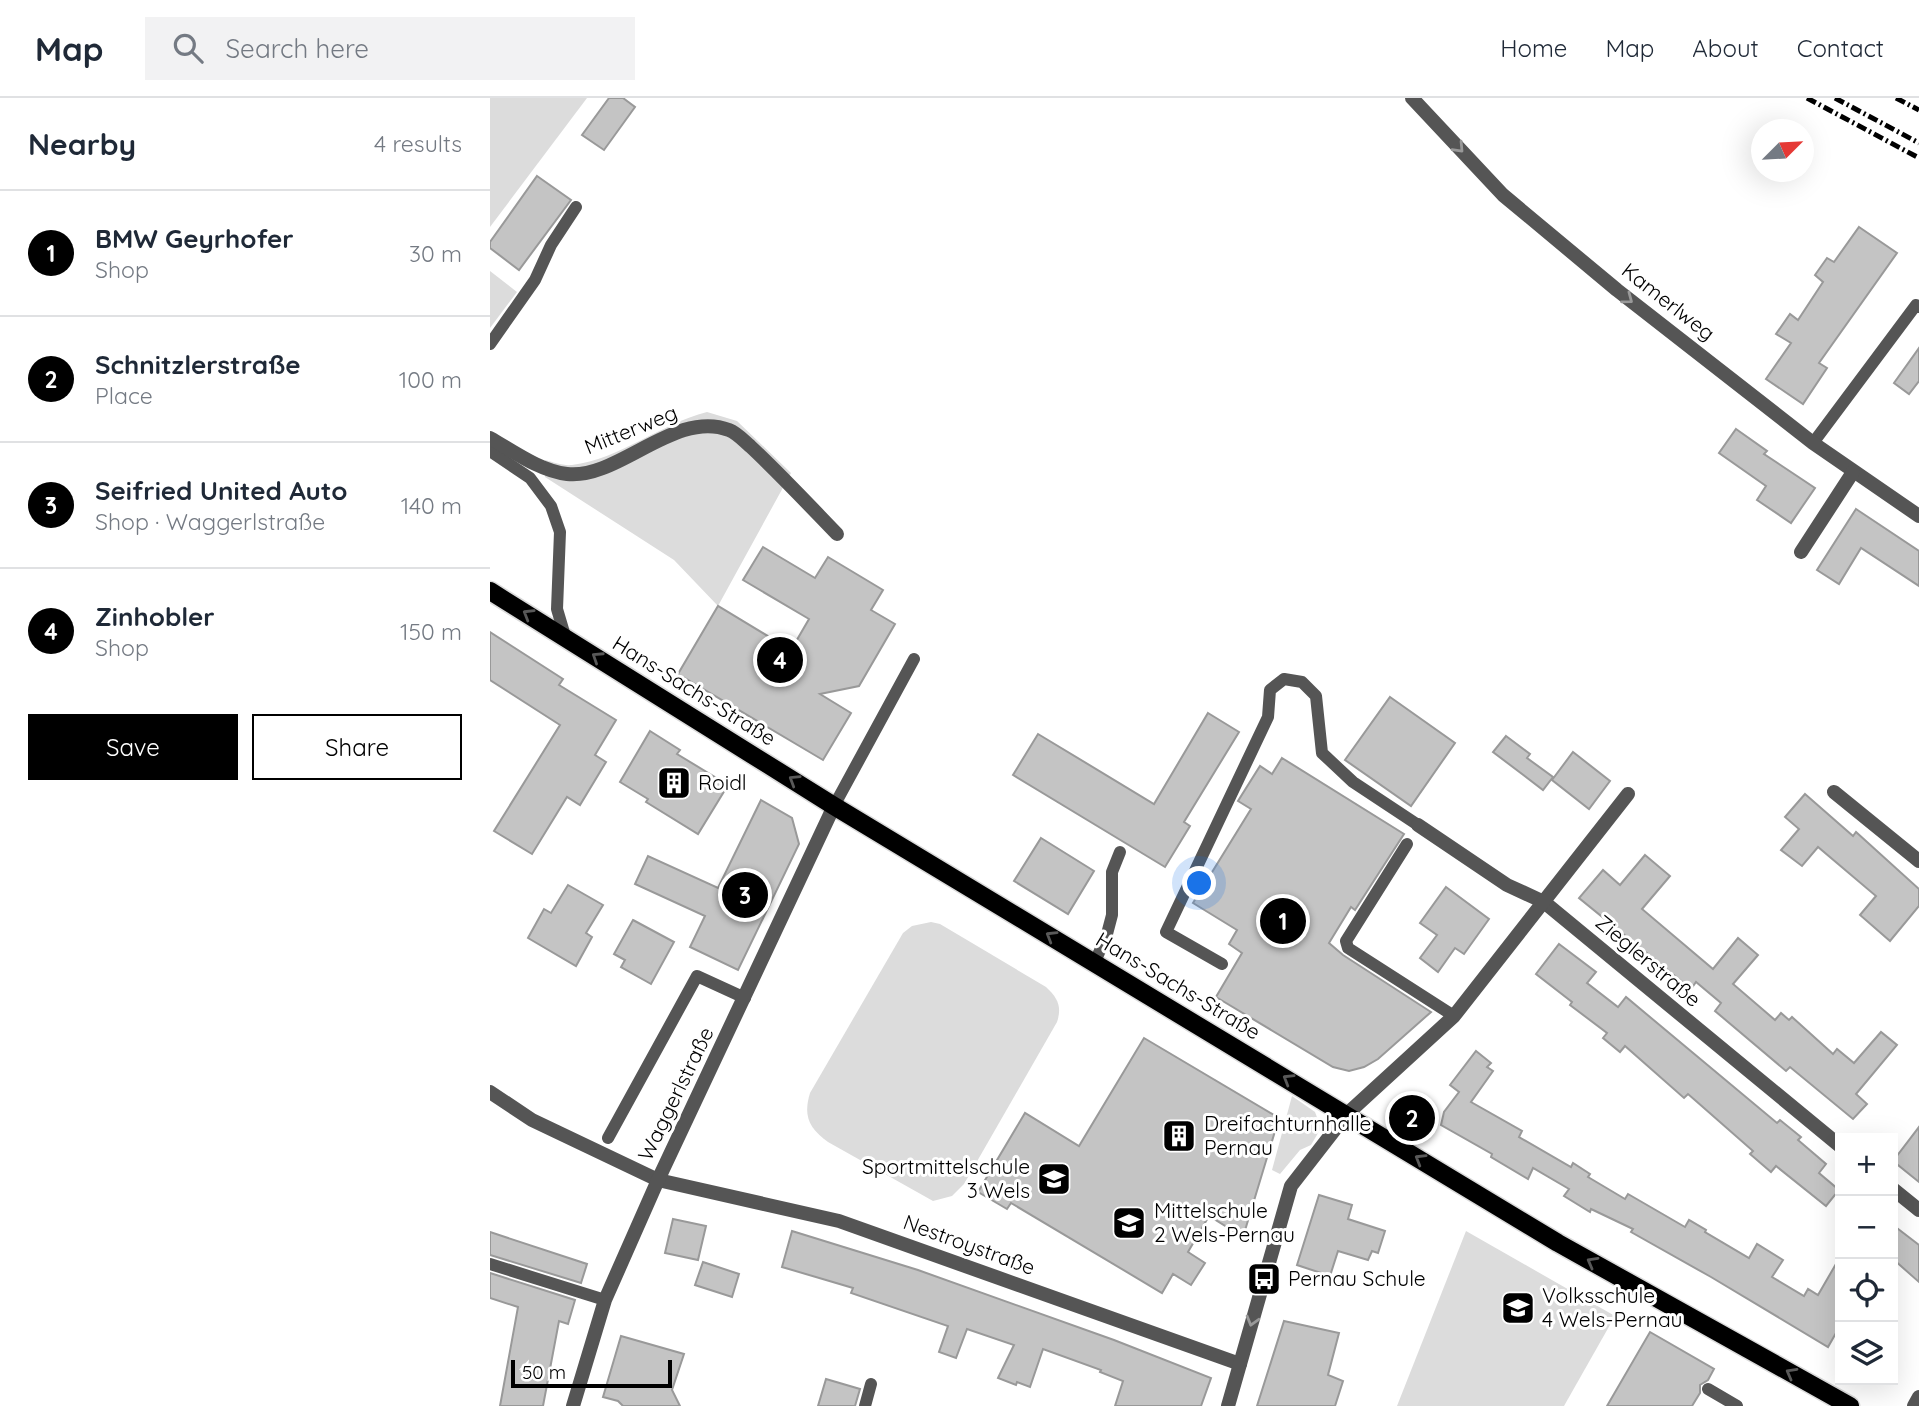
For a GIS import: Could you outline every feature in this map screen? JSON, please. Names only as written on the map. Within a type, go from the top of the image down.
[{"type":"main road","name":"Hans-Sachs-Straße","points":[[490,591],[834,806],[1558,1242],[1850,1406]]},
{"type":"street","name":"Kamerlweg","points":[[1412,98],[1503,195],[1617,290],[1813,443],[1919,516]]},
{"type":"street","name":"Mitterweg","points":[[490,438],[538,464],[568,474],[592,470],[684,429],[708,425],[731,430],[776,470],[837,534]]},
{"type":"street","points":[[1801,552],[1853,472]]},
{"type":"street","points":[[1834,792],[1919,861]]},
{"type":"street","points":[[1228,1406],[1291,1186],[1346,1114],[1454,1016],[1628,794]]},
{"type":"street","name":"Waggerlstraße","points":[[573,1406],[605,1300],[658,1180],[834,806]]},
{"type":"street","name":"Zieglerstraße","points":[[1418,825],[1507,885],[1544,902],[1835,1142]]},
{"type":"street","name":"Nestroystraße","points":[[490,1092],[532,1120],[658,1180],[839,1221],[1240,1364]]},
{"type":"street","points":[[1898,1193],[1919,1210]]},
{"type":"street","points":[[1914,1406],[1919,1397]]},
{"type":"lane","points":[[490,344],[535,279],[551,245],[576,207]]},
{"type":"lane","points":[[1813,443],[1916,305],[1919,307]]},
{"type":"lane","points":[[490,451],[530,478],[551,506],[559,532],[558,609],[565,636]]},
{"type":"lane","points":[[834,806],[914,659]]},
{"type":"lane","points":[[1222,964],[1166,932],[1268,717],[1269,690],[1284,680],[1302,681],[1316,696],[1322,753],[1353,782],[1418,825]]},
{"type":"lane","points":[[1407,844],[1346,941],[1348,948],[1454,1016]]},
{"type":"lane","points":[[1095,962],[1112,915],[1112,872],[1120,852]]},
{"type":"lane","points":[[608,1138],[697,976],[745,998]]},
{"type":"lane","points":[[490,1264],[605,1300]]},
{"type":"lane","points":[[865,1406],[872,1384]]},
{"type":"lane","points":[[1708,1389],[1737,1406]]},
{"type":"shaded area","points":[[490,98],[587,98],[490,227]]},
{"type":"shaded area","points":[[490,271],[517,292],[490,328]]},
{"type":"shaded area","points":[[707,412],[737,421],[791,473],[718,606],[674,560],[545,477],[545,460],[569,465],[607,456],[673,424]]},
{"type":"shaded area","points":[[931,922],[940,924],[1046,987],[1059,1007],[1057,1022],[964,1184],[952,1196],[933,1201],[828,1142],[812,1126],[807,1108],[810,1093],[903,933],[912,926]]},
{"type":"shaded area","points":[[1292,1096],[1315,1112],[1321,1128],[1311,1145],[1300,1150],[1280,1174],[1272,1170]]},
{"type":"shaded area","points":[[1466,1231],[1615,1316],[1564,1406],[1397,1406]]},
{"type":"building","points":[[609,98],[623,98],[635,107],[604,150],[582,135]]},
{"type":"building","points":[[537,176],[571,200],[519,270],[490,248],[490,242]]},
{"type":"building","points":[[1859,227],[1897,253],[1819,363],[1827,368],[1803,404],[1766,379],[1791,343],[1776,334],[1790,314],[1798,320],[1823,282],[1815,275],[1827,258],[1834,262]]},
{"type":"building","points":[[1919,348],[1919,381],[1909,394],[1894,383]]},
{"type":"building","points":[[1736,429],[1767,451],[1764,454],[1815,488],[1791,523],[1757,500],[1766,486],[1719,453]]},
{"type":"building","points":[[1856,509],[1919,551],[1919,586],[1861,548],[1839,584],[1817,570]]},
{"type":"building","points":[[763,547],[815,578],[828,557],[883,590],[871,610],[895,624],[859,686],[820,694],[851,713],[823,760],[678,674],[718,606],[791,650],[809,619],[743,580]]},
{"type":"building","points":[[490,632],[563,679],[559,685],[616,720],[595,755],[606,762],[580,805],[567,797],[532,854],[494,831],[560,725],[490,680]]},
{"type":"building","points":[[1390,697],[1455,743],[1411,806],[1345,760]]},
{"type":"building","points":[[1208,713],[1239,732],[1184,822],[1190,826],[1165,867],[1013,775],[1038,734],[1154,804]]},
{"type":"building","name":"Roidl","points":[[650,731],[680,750],[677,754],[728,785],[698,834],[646,802],[648,799],[620,782]]},
{"type":"building","points":[[1506,736],[1530,754],[1527,758],[1553,777],[1543,790],[1493,752]]},
{"type":"building","points":[[1573,752],[1610,781],[1589,809],[1552,780]]},
{"type":"building","points":[[1282,758],[1404,834],[1355,910],[1351,907],[1329,943],[1431,1012],[1378,1059],[1349,1071],[1333,1067],[1216,997],[1242,953],[1229,944],[1237,930],[1193,903],[1251,809],[1238,801],[1260,766],[1272,774]]},
{"type":"building","points":[[1805,794],[1853,836],[1856,832],[1919,889],[1919,906],[1890,941],[1860,915],[1876,896],[1818,847],[1802,866],[1781,850],[1799,829],[1785,817]]},
{"type":"building","points":[[761,800],[792,818],[799,844],[738,970],[690,947],[705,916],[635,884],[648,856],[718,888]]},
{"type":"building","points":[[1041,838],[1094,871],[1068,914],[1014,881]]},
{"type":"building","points":[[1645,855],[1670,876],[1642,909],[1713,969],[1738,938],[1758,955],[1733,984],[1775,1020],[1781,1013],[1789,1020],[1792,1017],[1833,1054],[1837,1049],[1854,1063],[1881,1032],[1897,1045],[1856,1094],[1867,1104],[1853,1119],[1790,1067],[1786,1071],[1715,1011],[1721,1003],[1696,982],[1691,989],[1579,898],[1603,870],[1620,885]]},
{"type":"building","points":[[568,885],[603,905],[586,933],[592,937],[576,966],[528,938],[544,909],[551,913]]},
{"type":"building","points":[[1446,887],[1489,919],[1464,954],[1455,948],[1438,972],[1420,958],[1437,935],[1420,923]]},
{"type":"building","points":[[633,920],[674,942],[651,984],[621,967],[625,960],[614,954]]},
{"type":"building","points":[[1559,944],[1596,972],[1587,983],[1618,1007],[1626,997],[1777,1123],[1780,1120],[1801,1137],[1798,1140],[1826,1164],[1819,1173],[1835,1187],[1835,1195],[1826,1206],[1776,1166],[1771,1172],[1750,1154],[1753,1151],[1688,1094],[1684,1098],[1625,1046],[1620,1052],[1603,1038],[1607,1033],[1570,1005],[1572,1002],[1536,974]]},
{"type":"building","points":[[1144,1038],[1279,1118],[1243,1237],[1209,1216],[1188,1252],[1205,1263],[1191,1285],[1173,1274],[1162,1293],[1011,1203],[1007,1209],[978,1192],[1025,1113],[1079,1146]]},
{"type":"building","points":[[1476,1051],[1491,1063],[1487,1067],[1493,1071],[1471,1102],[1522,1131],[1519,1137],[1571,1167],[1573,1163],[1590,1174],[1588,1177],[1625,1199],[1628,1194],[1685,1227],[1689,1220],[1749,1258],[1757,1244],[1783,1260],[1772,1277],[1804,1296],[1808,1289],[1818,1295],[1835,1266],[1835,1335],[1828,1347],[1631,1232],[1633,1229],[1591,1209],[1590,1212],[1564,1196],[1569,1189],[1533,1168],[1528,1179],[1491,1157],[1492,1154],[1441,1125],[1444,1112],[1459,1092],[1450,1085]]},
{"type":"building","points":[[1919,1127],[1919,1182],[1898,1165],[1898,1154]]},
{"type":"building","points":[[1319,1195],[1352,1205],[1348,1219],[1385,1231],[1378,1253],[1372,1251],[1368,1260],[1338,1251],[1330,1276],[1297,1265]]},
{"type":"building","points":[[673,1219],[706,1226],[698,1260],[665,1253]]},
{"type":"building","points":[[1898,1229],[1919,1245],[1919,1282],[1898,1263]]},
{"type":"building","points":[[792,1231],[918,1270],[1114,1340],[1211,1378],[1201,1406],[1115,1406],[1123,1381],[1043,1349],[1030,1387],[998,1378],[1014,1345],[967,1329],[956,1358],[939,1352],[948,1326],[851,1293],[853,1288],[782,1267]]},
{"type":"building","points":[[490,1232],[587,1264],[581,1283],[490,1255]]},
{"type":"building","points":[[703,1262],[739,1274],[732,1297],[695,1285]]},
{"type":"building","points":[[490,1273],[575,1300],[568,1324],[559,1321],[543,1406],[500,1406],[518,1307],[490,1298]]},
{"type":"building","points":[[1284,1321],[1339,1333],[1328,1375],[1343,1381],[1335,1406],[1257,1406]]},
{"type":"building","points":[[1650,1332],[1714,1369],[1708,1380],[1700,1385],[1700,1393],[1692,1406],[1607,1406]]},
{"type":"building","points":[[621,1336],[684,1354],[672,1390],[680,1406],[623,1406],[618,1401],[603,1397]]},
{"type":"building","points":[[826,1379],[860,1389],[855,1406],[818,1406]]},
{"type":"railway","points":[[1807,98],[1919,158]]},
{"type":"railway","points":[[1835,98],[1919,143]]},
{"type":"railway","points":[[1896,98],[1919,110]]},
{"type":"place","name":"Zinhobler","points":[[780,660]]},
{"type":"place","name":"Roidl","points":[[674,783]]},
{"type":"place","name":"Seifried United Auto","points":[[745,895]]},
{"type":"place","name":"BMW Geyrhofer","points":[[1283,921]]},
{"type":"place","name":"Schnitzlerstraße","points":[[1412,1118]]},
{"type":"place","name":"Dreifachturnhalle Pernau","points":[[1179,1136]]},
{"type":"place","name":"Sportmittelschule 3 Wels","points":[[1054,1179]]},
{"type":"place","name":"Mittelschule 2 Wels-Pernau","points":[[1129,1223]]},
{"type":"place","name":"Pernau Schule","points":[[1264,1279]]},
{"type":"place","name":"Volksschule 4 Wels-Pernau","points":[[1518,1308]]}]
